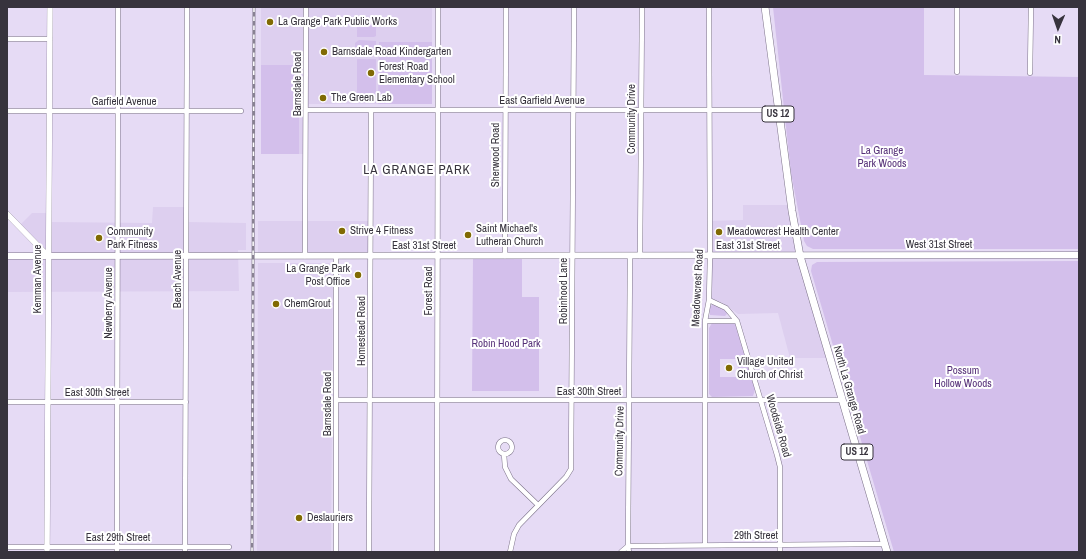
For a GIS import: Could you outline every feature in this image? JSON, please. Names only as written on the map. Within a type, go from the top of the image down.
[{"type":"main road","name":"US 12","points":[[765,7],[793,221],[800,256]]},
{"type":"main road","name":"West 31st Street","points":[[800,256],[1079,255]]},
{"type":"main road","name":"East 31st Street","points":[[7,256],[800,256]]},
{"type":"main road","name":"North La Grange Road","points":[[800,256],[841,400],[887,552]]},
{"type":"street","name":"Kemman Avenue","points":[[47,550],[50,7]]},
{"type":"street","name":"Newberry Avenue","points":[[117,550],[118,7]]},
{"type":"street","name":"Beach Avenue","points":[[185,549],[187,7]]},
{"type":"street","name":"Barnsdale Road","points":[[305,256],[307,110],[306,7]]},
{"type":"street","name":"Forest Road","points":[[437,552],[438,7]]},
{"type":"street","name":"Sherwood Road","points":[[505,256],[506,7]]},
{"type":"street","name":"Robinhood Lane","points":[[510,552],[514,534],[519,525],[566,477],[571,469],[574,7]]},
{"type":"street","name":"Community Drive","points":[[640,256],[642,7]]},
{"type":"street","name":"Meadowcrest Road","points":[[705,545],[705,321],[709,300],[710,256],[708,110],[709,7]]},
{"type":"street","points":[[957,7],[957,72]]},
{"type":"street","points":[[1030,73],[1031,7]]},
{"type":"street","points":[[7,39],[50,39]]},
{"type":"street","name":"East Garfield Avenue","points":[[307,110],[778,110]]},
{"type":"street","name":"Homestead Road","points":[[369,552],[372,110]]},
{"type":"street","name":"Garfield Avenue","points":[[7,111],[241,111]]},
{"type":"street","points":[[7,214],[48,256]]},
{"type":"street","name":"Barnsdale Road","points":[[336,256],[336,552]]},
{"type":"street","name":"Community Drive","points":[[629,552],[630,256]]},
{"type":"street","name":"Woodside Road","points":[[709,300],[726,308],[737,321],[780,467],[780,552]]},
{"type":"street","points":[[705,321],[737,321]]},
{"type":"street","name":"East 30th Street","points":[[337,400],[841,400]]},
{"type":"street","name":"East 30th Street","points":[[7,402],[186,402]]},
{"type":"street","points":[[504,454],[505,467],[511,479],[538,504]]},
{"type":"street","name":"29th Street","points":[[628,546],[884,544]]},
{"type":"street","points":[[621,552],[628,546]]},
{"type":"street","name":"East 29th Street","points":[[7,547],[47,550],[117,550],[229,547]]},
{"type":"shaded area","name":"Forest Road Elementary School","points":[[261,7],[432,7],[432,104],[309,104],[307,154],[261,154]]},
{"type":"shaded area","points":[[743,205],[788,205],[797,254],[708,254],[708,221],[743,220]]},
{"type":"shaded area","points":[[153,207],[187,207],[187,222],[246,223],[246,250],[238,250],[239,291],[7,292],[7,255],[48,255],[20,225],[32,213],[47,213],[47,222],[152,223]]},
{"type":"shaded area","points":[[258,221],[373,221],[372,254],[258,254]]},
{"type":"shaded area","points":[[708,257],[798,258],[826,358],[790,358],[778,313],[738,314],[723,303],[707,297]]},
{"type":"shaded area","points":[[258,263],[329,263],[333,267],[331,552],[257,552]]},
{"type":"green space","name":"La Grange Park Woods","points":[[773,7],[924,7],[924,75],[1079,77],[1079,249],[813,249],[807,246],[804,241],[791,173]]},
{"type":"green space","points":[[357,22],[374,22],[376,24],[376,36],[357,37]]},
{"type":"green space","points":[[359,40],[376,41],[376,50],[366,51],[365,55],[359,55],[358,50],[355,48],[355,43]]},
{"type":"green space","points":[[379,42],[432,42],[432,104],[378,104]]},
{"type":"green space","points":[[357,59],[376,59],[376,103],[357,103]]},
{"type":"green space","points":[[261,65],[299,65],[299,154],[261,154]]},
{"type":"green space","name":"Robin Hood Park","points":[[473,257],[522,258],[522,297],[539,297],[539,391],[472,391]]},
{"type":"green space","name":"Possum Hollow Woods","points":[[1079,261],[1079,552],[894,552],[811,271],[812,265],[817,262]]},
{"type":"green space","points":[[713,304],[725,310],[727,314],[725,316],[710,315],[710,307]]},
{"type":"green space","points":[[712,323],[735,324],[755,390],[753,396],[712,397],[709,394],[709,328]],"holes":[[[720,359],[738,359],[738,377],[720,377]]]},
{"type":"railway","points":[[252,552],[254,7]]},
{"type":"place","name":"La Grange Park Public Works","points":[[270,22]]},
{"type":"place","name":"Barnsdale Road Kindergarten","points":[[324,52]]},
{"type":"place","name":"Forest Road Elementary School","points":[[371,73]]},
{"type":"place","name":"The Green Lab","points":[[323,98]]},
{"type":"place","name":"Strive 4 Fitness","points":[[342,231]]},
{"type":"place","name":"Meadowcrest Health Center","points":[[719,232]]},
{"type":"place","name":"Saint Michael's Lutheran Church","points":[[468,235]]},
{"type":"place","name":"Community Park Fitness","points":[[99,238]]},
{"type":"place","name":"La Grange Park Post Office","points":[[358,275]]},
{"type":"place","name":"ChemGrout","points":[[276,304]]},
{"type":"place","name":"Village United Church of Christ","points":[[729,368]]},
{"type":"place","name":"Deslauriers","points":[[299,518]]},
{"type":"district","name":"LA GRANGE PARK","points":[[417,171]]}]
